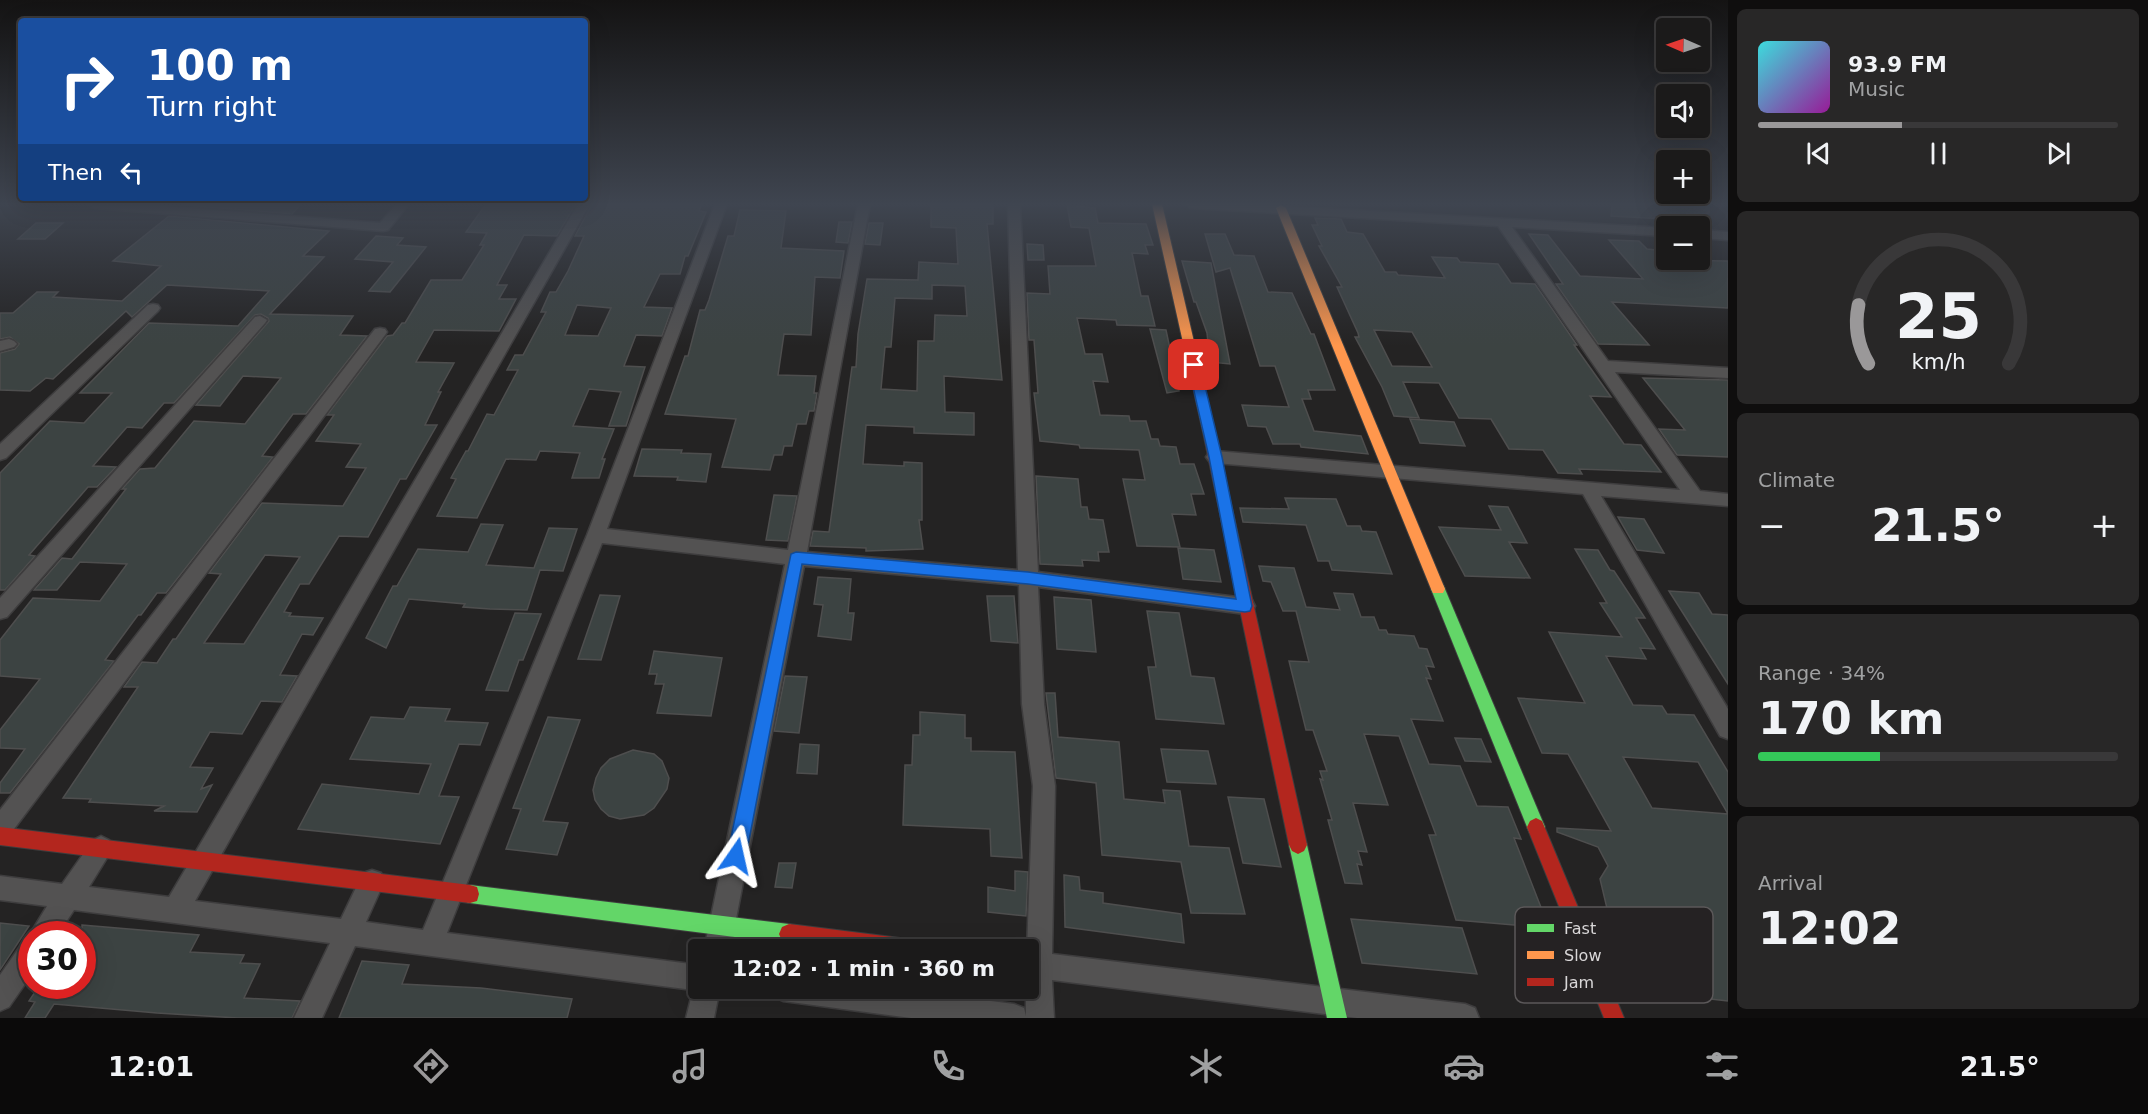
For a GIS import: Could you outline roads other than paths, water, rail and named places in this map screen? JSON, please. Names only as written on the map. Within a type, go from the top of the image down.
[{"type":"street","points":[[175,910],[557,252]]},
{"type":"street","points":[[430,943],[596,535],[703,252]]},
{"type":"street","points":[[720,937],[855,252]]},
{"type":"street","points":[[1016,252],[1033,704],[1044,786],[1035,939]]},
{"type":"street","points":[[1168,252],[1335,1010]]},
{"type":"street","points":[[1299,252],[1568,907]]},
{"type":"street","points":[[1522,252],[1695,497]]},
{"type":"street","points":[[0,454],[153,308]]},
{"type":"street","points":[[0,611],[260,321]]},
{"type":"street","points":[[0,829],[380,332]]},
{"type":"street","points":[[1603,366],[1728,373]]},
{"type":"street","points":[[1215,457],[1728,500]]},
{"type":"street","points":[[1588,488],[1728,729]]},
{"type":"street","points":[[596,535],[796,558],[1028,578],[1245,606]]},
{"type":"street","points":[[0,836],[450,891],[720,937],[750,939]]},
{"type":"street","points":[[52,921],[101,848]]},
{"type":"street","points":[[308,1018],[372,882]]},
{"type":"street","points":[[0,888],[688,977]]},
{"type":"street","points":[[1039,965],[1335,1010],[1465,1018]]},
{"type":"street","points":[[0,998],[18,972]]},
{"type":"street","points":[[700,1018],[704,999]]},
{"type":"street","points":[[868,999],[1014,1018]]},
{"type":"street","points":[[1038,999],[1040,1018]]},
{"type":"street","points":[[1608,1003],[1614,1018]]}]
